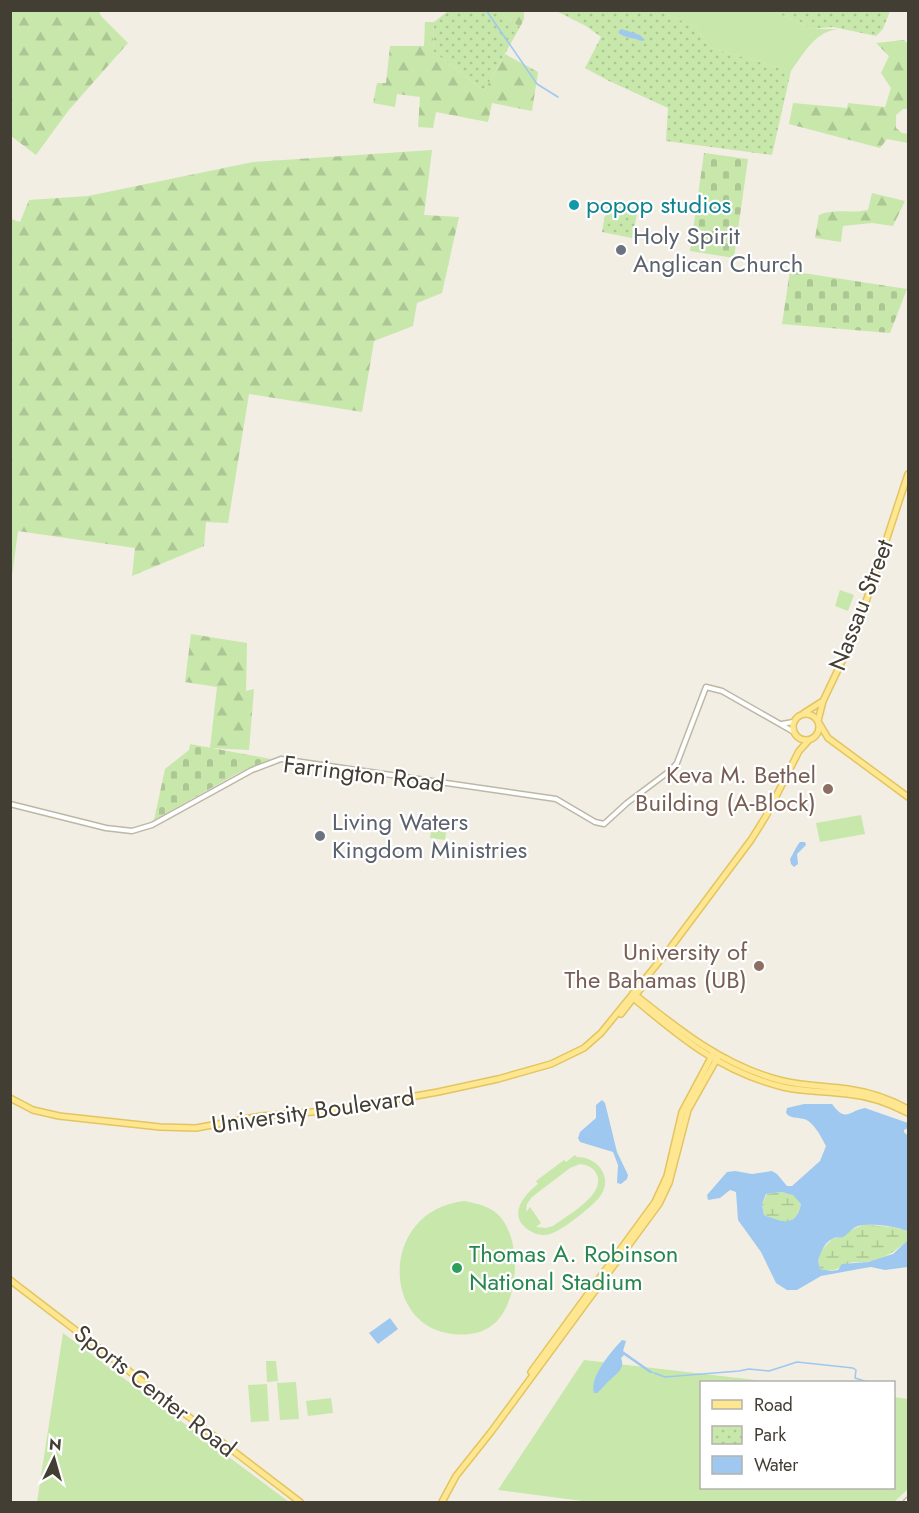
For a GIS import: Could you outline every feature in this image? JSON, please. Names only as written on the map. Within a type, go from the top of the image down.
[{"type":"main road","name":"Nassau Street","points":[[818,722],[823,701],[856,632],[909,474]]},
{"type":"main road","points":[[818,722],[816,735],[809,740],[799,738],[794,732],[794,722],[823,701]]},
{"type":"main road","points":[[801,715],[810,714],[828,738],[909,797]]},
{"type":"main road","points":[[816,735],[828,738]]},
{"type":"main road","name":"University Boulevard","points":[[799,738],[799,751]]},
{"type":"main road","name":"University Boulevard","points":[[10,1098],[33,1110],[59,1116],[160,1127],[196,1128],[261,1116],[338,1110],[438,1092],[498,1079],[551,1064],[567,1057],[584,1047],[611,1025],[660,961],[751,840],[766,816],[799,751],[809,740]]},
{"type":"main road","points":[[633,995],[685,1041],[715,1056],[774,1079],[810,1086],[859,1090],[884,1098],[909,1111]]},
{"type":"main road","points":[[442,1503],[453,1481],[655,1202],[667,1176],[686,1103],[715,1056]]},
{"type":"main road","name":"Sports Center Road","points":[[10,1280],[300,1503]]},
{"type":"street","name":"Farrington Road","points":[[10,804],[106,828],[132,831],[152,825],[245,773],[281,759],[556,799],[595,822],[604,824],[629,801],[672,770],[677,763],[706,687],[722,691],[782,724]]},
{"type":"street","points":[[782,724],[794,722]]},
{"type":"street","points":[[782,724],[794,732]]},
{"type":"green space","points":[[11,10],[99,11],[101,16],[128,43],[68,111],[36,155],[11,136]]},
{"type":"green space","points":[[890,10],[883,29],[876,36],[833,27],[813,29],[773,11]]},
{"type":"green space","points":[[448,11],[497,11],[520,27],[484,91],[433,51],[434,22]]},
{"type":"green space","points":[[497,11],[524,11],[524,19],[520,27]]},
{"type":"green space","points":[[556,11],[659,11],[696,27],[711,48],[791,71],[772,155],[666,141],[668,108],[585,68],[601,37],[586,26]]},
{"type":"green space","points":[[659,11],[773,11],[813,29],[837,29],[816,39],[791,71],[711,48],[696,27]]},
{"type":"green space","points":[[425,22],[434,22],[433,51],[484,91],[505,54],[538,72],[532,111],[492,103],[488,122],[436,112],[433,128],[418,127],[420,97],[397,94],[395,107],[373,103],[377,83],[386,83],[390,46],[424,46]]},
{"type":"green space","points":[[904,40],[908,44],[908,109],[903,109],[896,115],[896,128],[908,134],[908,143],[887,139],[880,148],[789,124],[793,103],[847,108],[848,103],[885,107],[891,88],[881,73],[889,56],[876,43]]},
{"type":"green space","points":[[432,150],[424,215],[459,217],[442,293],[417,303],[413,326],[374,341],[362,412],[249,394],[228,523],[206,522],[204,546],[132,576],[135,548],[18,531],[11,584],[11,219],[20,222],[29,200],[88,196],[253,162]]},
{"type":"green space","points":[[704,153],[748,159],[734,258],[690,251]]},
{"type":"green space","points":[[872,193],[905,201],[893,226],[872,223],[843,226],[841,242],[815,238],[819,215],[868,210]]},
{"type":"green space","points":[[607,203],[638,209],[632,238],[602,232]]},
{"type":"green space","points":[[790,271],[907,289],[890,333],[782,324]]},
{"type":"green space","points":[[840,590],[854,595],[848,611],[835,606]]},
{"type":"green space","points":[[191,634],[247,643],[246,691],[254,689],[249,750],[210,748],[217,687],[185,682]]},
{"type":"green space","points":[[190,744],[271,759],[238,773],[154,820],[165,769],[189,750]]},
{"type":"green space","points":[[861,815],[865,834],[820,842],[816,823]]},
{"type":"green space","points":[[432,825],[447,827],[445,840],[430,838]]},
{"type":"green space","points":[[575,1155],[597,1164],[605,1181],[601,1195],[592,1205],[555,1232],[548,1235],[534,1233],[520,1220],[519,1207],[538,1184],[536,1181],[564,1160],[566,1162]],"holes":[[[580,1164],[590,1167],[596,1173],[598,1181],[596,1189],[584,1204],[553,1226],[536,1227],[541,1223],[530,1207],[526,1212],[527,1204],[532,1197],[570,1168]]]},
{"type":"green space","points":[[782,1192],[793,1194],[801,1204],[795,1217],[787,1222],[764,1215],[762,1204],[767,1194]]},
{"type":"green space","name":"Thomas A. Robinson National Stadium","points":[[465,1201],[490,1209],[502,1219],[512,1242],[515,1271],[509,1300],[504,1312],[496,1322],[482,1331],[459,1335],[429,1326],[412,1311],[402,1291],[400,1268],[405,1244],[417,1224],[437,1209]]},
{"type":"green space","points":[[866,1224],[903,1230],[908,1232],[908,1240],[894,1251],[878,1259],[849,1263],[832,1270],[820,1269],[818,1261],[821,1251],[832,1239],[844,1236],[850,1230]]},
{"type":"green space","points":[[63,1333],[289,1502],[37,1502]]},
{"type":"green space","points":[[584,1360],[763,1381],[700,1381],[700,1489],[895,1489],[895,1397],[908,1399],[908,1489],[894,1502],[590,1502],[498,1490]]},
{"type":"green space","points":[[266,1361],[276,1361],[278,1381],[267,1382]]},
{"type":"green space","points":[[296,1382],[299,1419],[280,1420],[277,1383]]},
{"type":"green space","points":[[267,1384],[269,1421],[251,1422],[248,1385]]},
{"type":"green space","points":[[331,1398],[333,1413],[308,1416],[306,1401]]},
{"type":"water","points":[[621,29],[640,35],[645,40],[623,36],[618,32]]},
{"type":"water","points":[[800,842],[805,842],[806,845],[797,854],[798,864],[794,867],[790,859]]},
{"type":"water","points":[[602,1100],[605,1103],[617,1152],[628,1175],[621,1184],[617,1183],[618,1165],[613,1152],[580,1142],[578,1138],[580,1132],[596,1118],[596,1105]]},
{"type":"water","points":[[804,1104],[832,1104],[841,1113],[847,1114],[865,1108],[908,1123],[908,1128],[904,1132],[908,1136],[908,1232],[884,1226],[858,1226],[843,1237],[834,1238],[828,1242],[818,1261],[820,1269],[838,1270],[842,1264],[868,1262],[893,1254],[908,1240],[908,1267],[885,1270],[871,1267],[821,1276],[797,1290],[787,1290],[776,1283],[761,1252],[738,1220],[736,1192],[730,1190],[720,1198],[708,1200],[707,1195],[727,1172],[752,1174],[772,1171],[787,1186],[792,1186],[820,1161],[826,1146],[820,1134],[807,1120],[788,1115],[787,1108]],"holes":[[[782,1192],[793,1195],[801,1204],[799,1212],[792,1220],[782,1221],[764,1215],[762,1204],[766,1194]]]},
{"type":"water","points":[[390,1318],[398,1329],[378,1344],[369,1333]]},
{"type":"water","points":[[622,1340],[626,1341],[623,1351],[654,1373],[650,1373],[624,1355],[621,1358],[620,1370],[597,1393],[594,1393],[593,1387],[598,1372]]},
{"type":"waterway","points":[[486,10],[537,84],[558,97]]},
{"type":"waterway","points":[[654,1373],[665,1377],[749,1369],[769,1371],[797,1362],[853,1368],[856,1370],[855,1378],[865,1381]]},
{"type":"place","name":"popop studios","points":[[574,205]]},
{"type":"place","name":"Holy Spirit Anglican Church","points":[[621,250]]},
{"type":"place","name":"Keva M. Bethel Building (A-Block)","points":[[828,789]]},
{"type":"place","name":"Living Waters Kingdom Ministries","points":[[320,836]]},
{"type":"place","name":"University of The Bahamas (UB)","points":[[759,966]]},
{"type":"place","name":"Thomas A. Robinson National Stadium","points":[[457,1268]]}]
